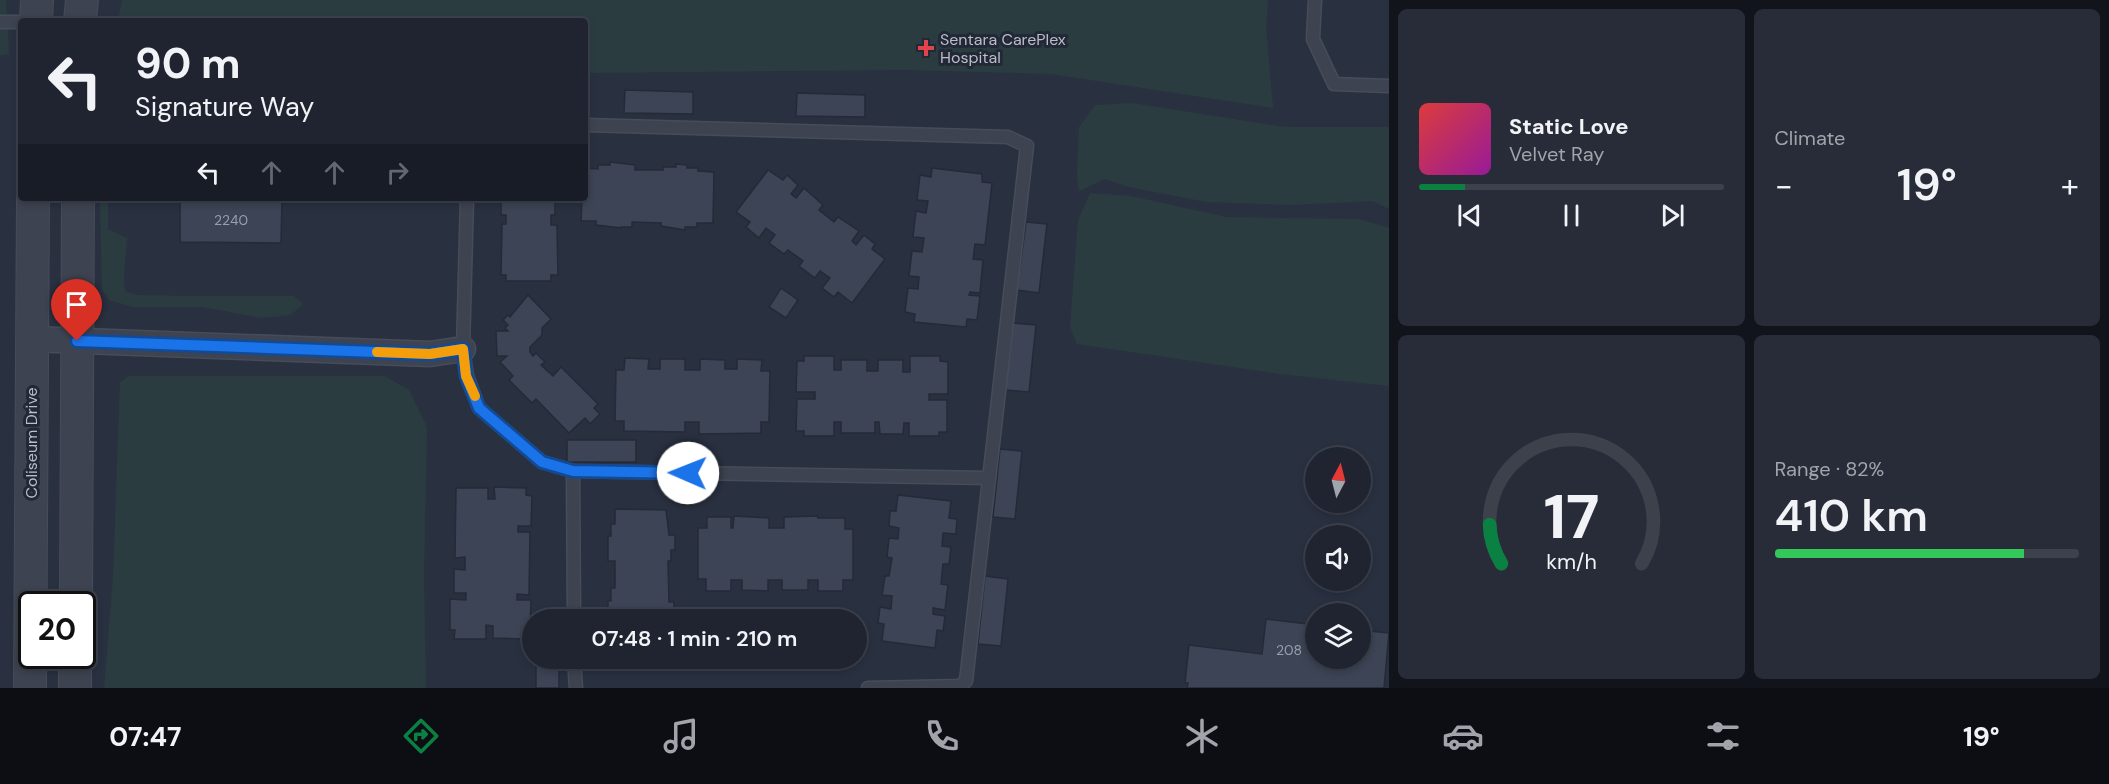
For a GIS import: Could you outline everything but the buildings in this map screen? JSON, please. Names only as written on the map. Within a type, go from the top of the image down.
[{"type":"street","points":[[36,18],[37,0]]},
{"type":"street","points":[[80,18],[82,0]]},
{"type":"street","name":"Coliseum Drive","points":[[30,688],[33,201]]},
{"type":"street","points":[[76,591],[78,201]]},
{"type":"street","points":[[31,339],[430,354],[463,349]]},
{"type":"street","points":[[75,669],[75,688]]},
{"type":"lane","points":[[1315,0],[1313,39],[1334,84],[1389,86]]},
{"type":"lane","points":[[0,22],[18,22]]},
{"type":"lane","points":[[588,125],[1008,137],[1027,146],[966,681],[960,686],[868,688]]},
{"type":"lane","points":[[467,201],[463,349],[466,376],[479,408],[542,462],[573,471],[989,478]]},
{"type":"lane","points":[[573,471],[574,609]]},
{"type":"lane","points":[[575,669],[576,688]]},
{"type":"shaded area","points":[[0,0],[6,0],[9,54],[0,55]]},
{"type":"shaded area","name":"Sentara CarePlex Hospital","points":[[122,0],[1268,0],[1266,27],[1273,108],[1051,74],[904,70],[588,73],[588,18],[119,18]]},
{"type":"shaded area","points":[[1132,103],[1285,127],[1389,127],[1389,209],[1373,201],[1290,205],[1206,202],[1129,187],[1105,179],[1079,191],[1077,176],[1079,127],[1095,105]]},
{"type":"shaded area","points":[[1090,193],[1131,196],[1226,217],[1359,219],[1389,228],[1389,386],[1280,374],[1077,344],[1070,327],[1078,220]]},
{"type":"shaded area","points":[[100,201],[108,201],[108,229],[127,238],[124,274],[126,292],[138,295],[294,296],[303,304],[291,315],[261,318],[203,307],[133,307],[109,300],[102,290]]},
{"type":"shaded area","points":[[129,376],[385,376],[409,390],[427,427],[424,574],[426,688],[104,688],[113,578],[120,382]]},
{"type":"slow traffic","points":[[377,352],[430,354],[463,349],[466,376],[475,396]]},
{"type":"place","name":"Sentara CarePlex Hospital","points":[[926,48]]},
{"type":"route","points":[[77,341],[430,354],[463,349],[466,376],[479,408],[542,462],[573,471],[688,473]]}]
